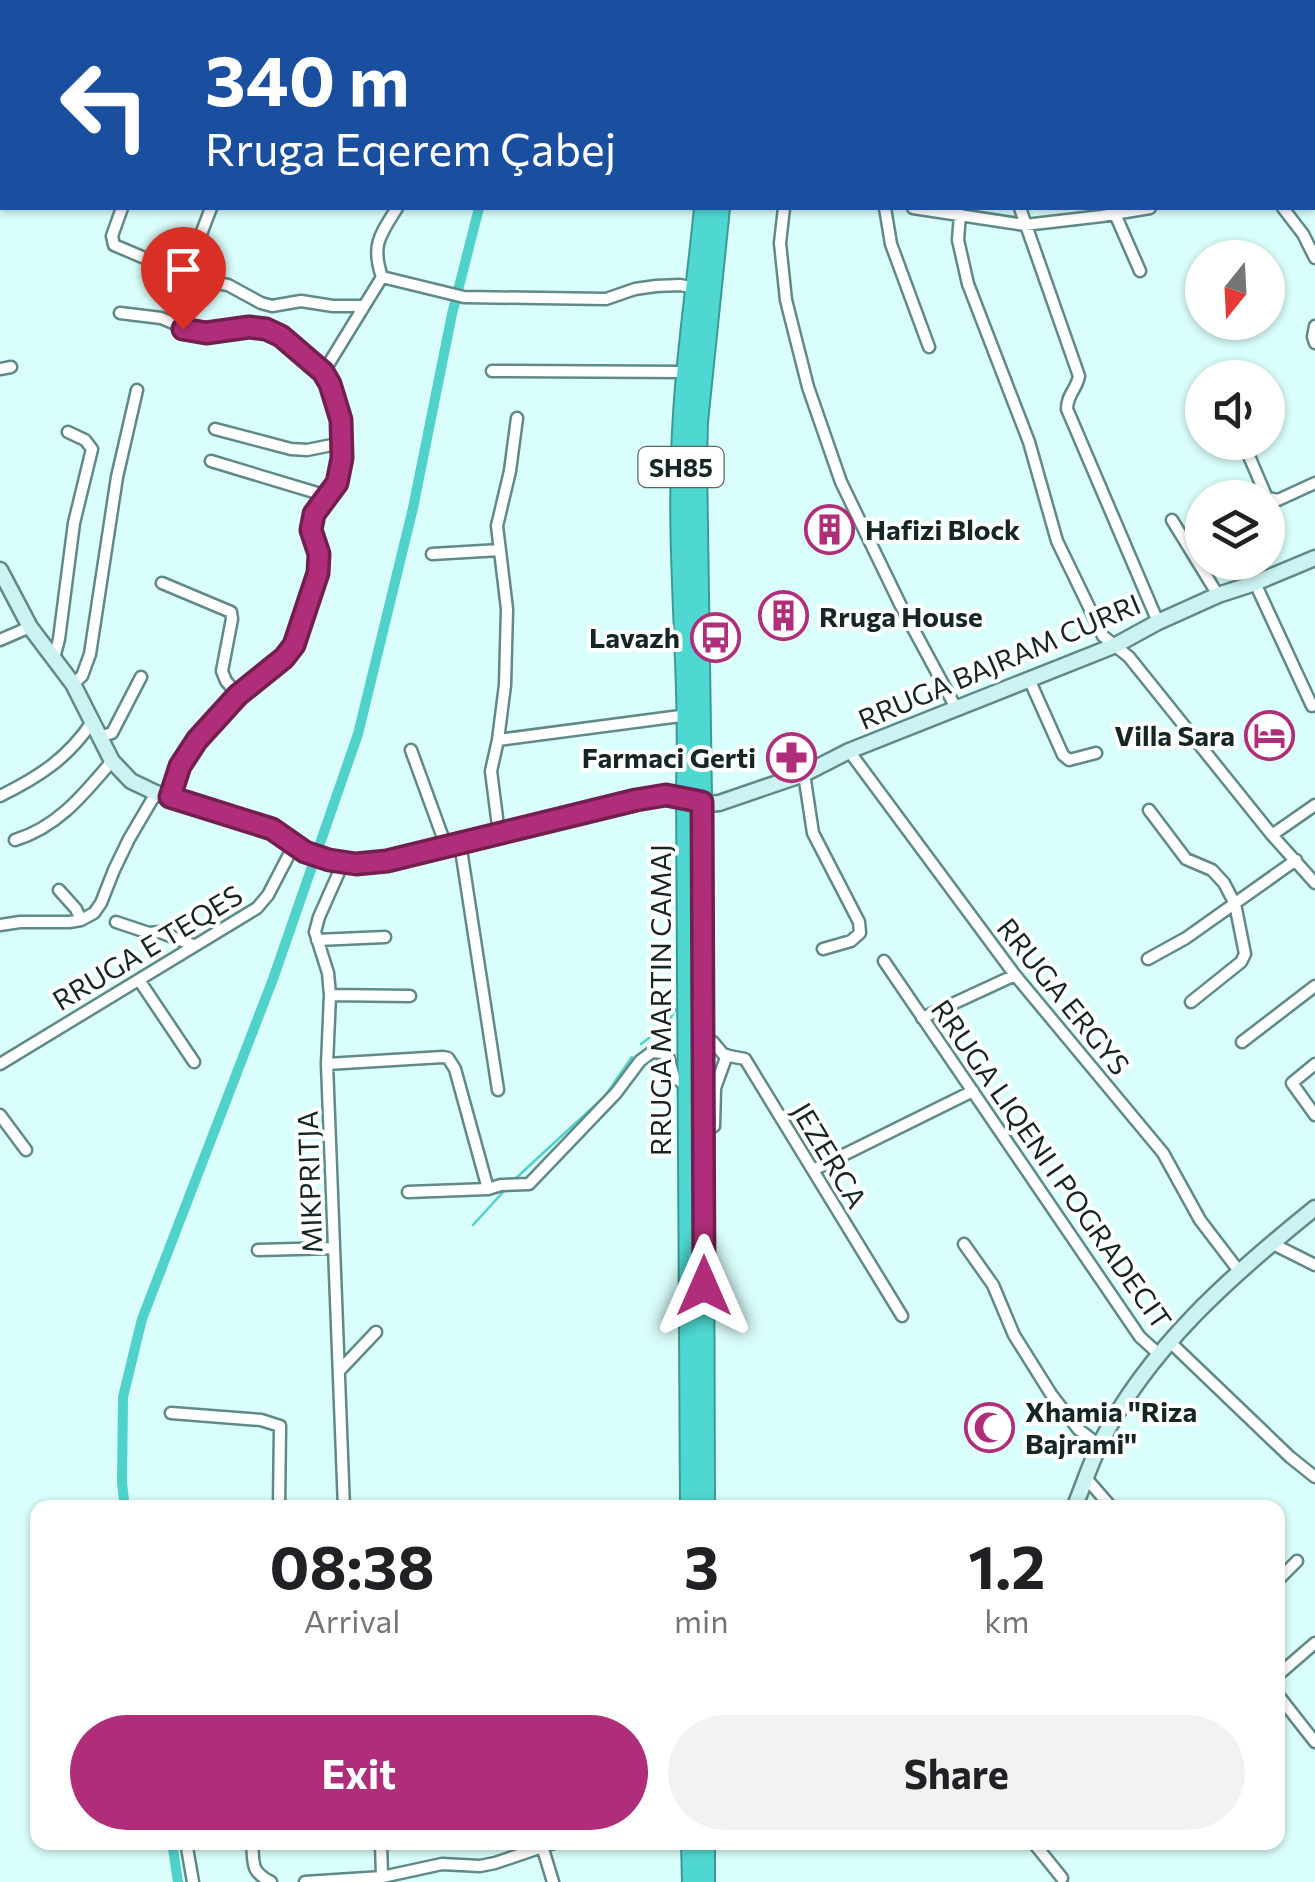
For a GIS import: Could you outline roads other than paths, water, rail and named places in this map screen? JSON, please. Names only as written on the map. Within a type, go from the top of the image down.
[{"type":"highway","name":"RRUGA MARTIN CAMAJ","points":[[704,210],[686,372],[680,492],[703,1039],[705,1500]]},
{"type":"highway","name":"RRUGA MARTIN CAMAJ","points":[[690,1500],[688,1087],[698,422],[720,210]]},
{"type":"highway","points":[[691,1850],[692,1882]]},
{"type":"highway","points":[[705,1882],[706,1850]]},
{"type":"main road","name":"RRUGA BAJRAM CURRI","points":[[336,861],[387,861],[666,795],[719,803],[804,774],[850,751],[1116,645],[1218,595],[1315,558]]},
{"type":"main road","points":[[0,570],[30,627],[73,684],[112,761],[131,782],[272,829],[300,849],[336,861]]},
{"type":"main road","points":[[1077,1500],[1099,1445],[1136,1385],[1170,1342],[1239,1271],[1315,1208]]},
{"type":"street","points":[[121,210],[112,236],[114,245],[185,276],[228,285],[272,306],[301,301],[364,306]]},
{"type":"street","points":[[185,276],[210,210]]},
{"type":"street","points":[[323,372],[382,277],[377,261],[378,238],[395,210]]},
{"type":"street","points":[[784,210],[780,243],[786,300],[808,387],[841,482],[956,708]]},
{"type":"street","points":[[885,210],[891,244],[929,347]]},
{"type":"street","points":[[929,210],[1025,224],[1064,213],[1115,214],[1138,210]]},
{"type":"street","points":[[1021,210],[1078,376],[1067,399],[1067,409],[1158,622]]},
{"type":"street","points":[[1285,210],[1315,258]]},
{"type":"street","points":[[960,214],[958,240],[968,284],[1028,442],[1057,541],[1104,636],[1129,657],[1315,883]]},
{"type":"street","points":[[1115,214],[1140,271]]},
{"type":"street","points":[[382,277],[464,296],[485,297],[606,299],[656,286],[696,288]]},
{"type":"street","points":[[0,925],[82,920],[94,913],[114,870],[187,754],[238,695],[284,658],[294,645],[318,573],[319,554],[311,530],[314,514],[337,483],[341,470],[341,420],[335,395],[323,372],[281,336],[249,327],[206,333],[183,329],[162,318],[120,313]]},
{"type":"street","points":[[1315,326],[1315,342]]},
{"type":"street","points":[[492,372],[686,372]]},
{"type":"street","points":[[73,684],[86,668],[95,630],[116,478],[137,390]]},
{"type":"street","points":[[499,834],[491,771],[505,684],[507,609],[497,526],[510,471],[516,418]]},
{"type":"street","points":[[214,429],[307,450],[342,443]]},
{"type":"street","points":[[54,658],[60,639],[74,523],[92,450],[85,440],[68,432]]},
{"type":"street","points":[[211,461],[328,496]]},
{"type":"street","points":[[1285,497],[1315,482]]},
{"type":"street","points":[[1172,520],[1218,595]]},
{"type":"street","points":[[432,554],[500,550]]},
{"type":"street","points":[[162,583],[232,612],[222,671],[238,695]]},
{"type":"street","points":[[1255,583],[1312,706]]},
{"type":"street","points":[[0,640],[30,627]]},
{"type":"street","points":[[100,737],[112,733],[141,677]]},
{"type":"street","points":[[1029,679],[1063,755],[1076,760],[1096,753]]},
{"type":"street","points":[[498,740],[688,715]]},
{"type":"street","points":[[0,796],[44,773],[81,739],[92,722]]},
{"type":"street","points":[[411,750],[453,845],[498,1090]]},
{"type":"street","name":"RRUGA ERGYS","points":[[850,751],[1016,974],[1163,1153],[1200,1220],[1239,1271]]},
{"type":"street","points":[[15,840],[60,817],[112,761]]},
{"type":"street","points":[[804,774],[813,833],[859,922],[860,932],[851,940],[824,948]]},
{"type":"street","points":[[1272,835],[1315,805]]},
{"type":"street","points":[[1149,810],[1186,859],[1212,870],[1224,883],[1235,904],[1246,954],[1190,1002]]},
{"type":"street","name":"RRUGA E TEQES","points":[[0,1064],[257,908],[300,849]]},
{"type":"street","points":[[1148,959],[1186,938],[1296,860]]},
{"type":"street","name":"MIKPRITJA","points":[[336,861],[316,925],[330,996],[327,1064],[344,1500]]},
{"type":"street","points":[[59,890],[82,920]]},
{"type":"street","points":[[116,922],[149,933],[160,932],[193,946]]},
{"type":"street","points":[[317,940],[385,937]]},
{"type":"street","name":"RRUGA LIQENI I POGRADECIT","points":[[884,960],[1140,1337],[1160,1355]]},
{"type":"street","points":[[922,1018],[1016,974]]},
{"type":"street","points":[[139,980],[194,1062]]},
{"type":"street","points":[[1242,1042],[1315,986]]},
{"type":"street","points":[[330,996],[410,996]]},
{"type":"street","name":"JEZERCA","points":[[703,1039],[713,1042],[721,1052],[745,1059],[902,1316]]},
{"type":"street","points":[[408,1192],[529,1184],[648,1054],[668,1056],[674,1077],[688,1087]]},
{"type":"street","points":[[703,1132],[714,1126],[715,1088],[728,1055]]},
{"type":"street","points":[[327,1064],[448,1058],[456,1069],[488,1189]]},
{"type":"street","points":[[1315,1064],[1292,1083],[1315,1115]]},
{"type":"street","points":[[813,1170],[973,1091]]},
{"type":"street","points":[[0,1115],[26,1150]]},
{"type":"street","points":[[1272,1243],[1315,1265]]},
{"type":"street","points":[[964,1244],[993,1285],[1014,1335],[1051,1394],[1078,1428],[1099,1445]]},
{"type":"street","points":[[258,1250],[334,1248]]},
{"type":"street","points":[[340,1370],[376,1332]]},
{"type":"street","points":[[1170,1342],[1315,1477]]},
{"type":"street","points":[[171,1413],[260,1420],[280,1426],[279,1500]]},
{"type":"street","points":[[1086,1478],[1105,1500]]},
{"type":"street","points":[[1285,1573],[1297,1562]]},
{"type":"street","points":[[1285,1670],[1315,1643]]},
{"type":"street","points":[[1285,1704],[1315,1742]]},
{"type":"street","points":[[187,1850],[193,1882]]},
{"type":"street","points":[[253,1850],[258,1875],[271,1882]]},
{"type":"street","points":[[381,1850],[382,1877]]},
{"type":"street","points":[[305,1882],[382,1877],[442,1864],[496,1864],[537,1850]]},
{"type":"street","points":[[544,1850],[554,1882]]},
{"type":"street","points":[[1039,1850],[1062,1878]]},
{"type":"waterway","points":[[124,1500],[123,1397],[142,1319],[273,979],[358,734],[478,210]]},
{"type":"waterway","points":[[641,1044],[666,1025],[676,1009]]},
{"type":"waterway","points":[[516,1178],[605,1096],[632,1057]]},
{"type":"waterway","points":[[473,1225],[504,1191]]},
{"type":"waterway","points":[[173,1850],[178,1882]]},
{"type":"place","name":"Hafizi Block","points":[[830,529]]},
{"type":"place","name":"Rruga House","points":[[784,616]]},
{"type":"place","name":"Lavazh","points":[[715,637]]},
{"type":"place","name":"Villa Sara","points":[[1270,735]]},
{"type":"place","name":"Farmaci Gerti","points":[[791,757]]},
{"type":"place","name":"Xhamia ''Riza Bajrami''","points":[[990,1427]]}]
